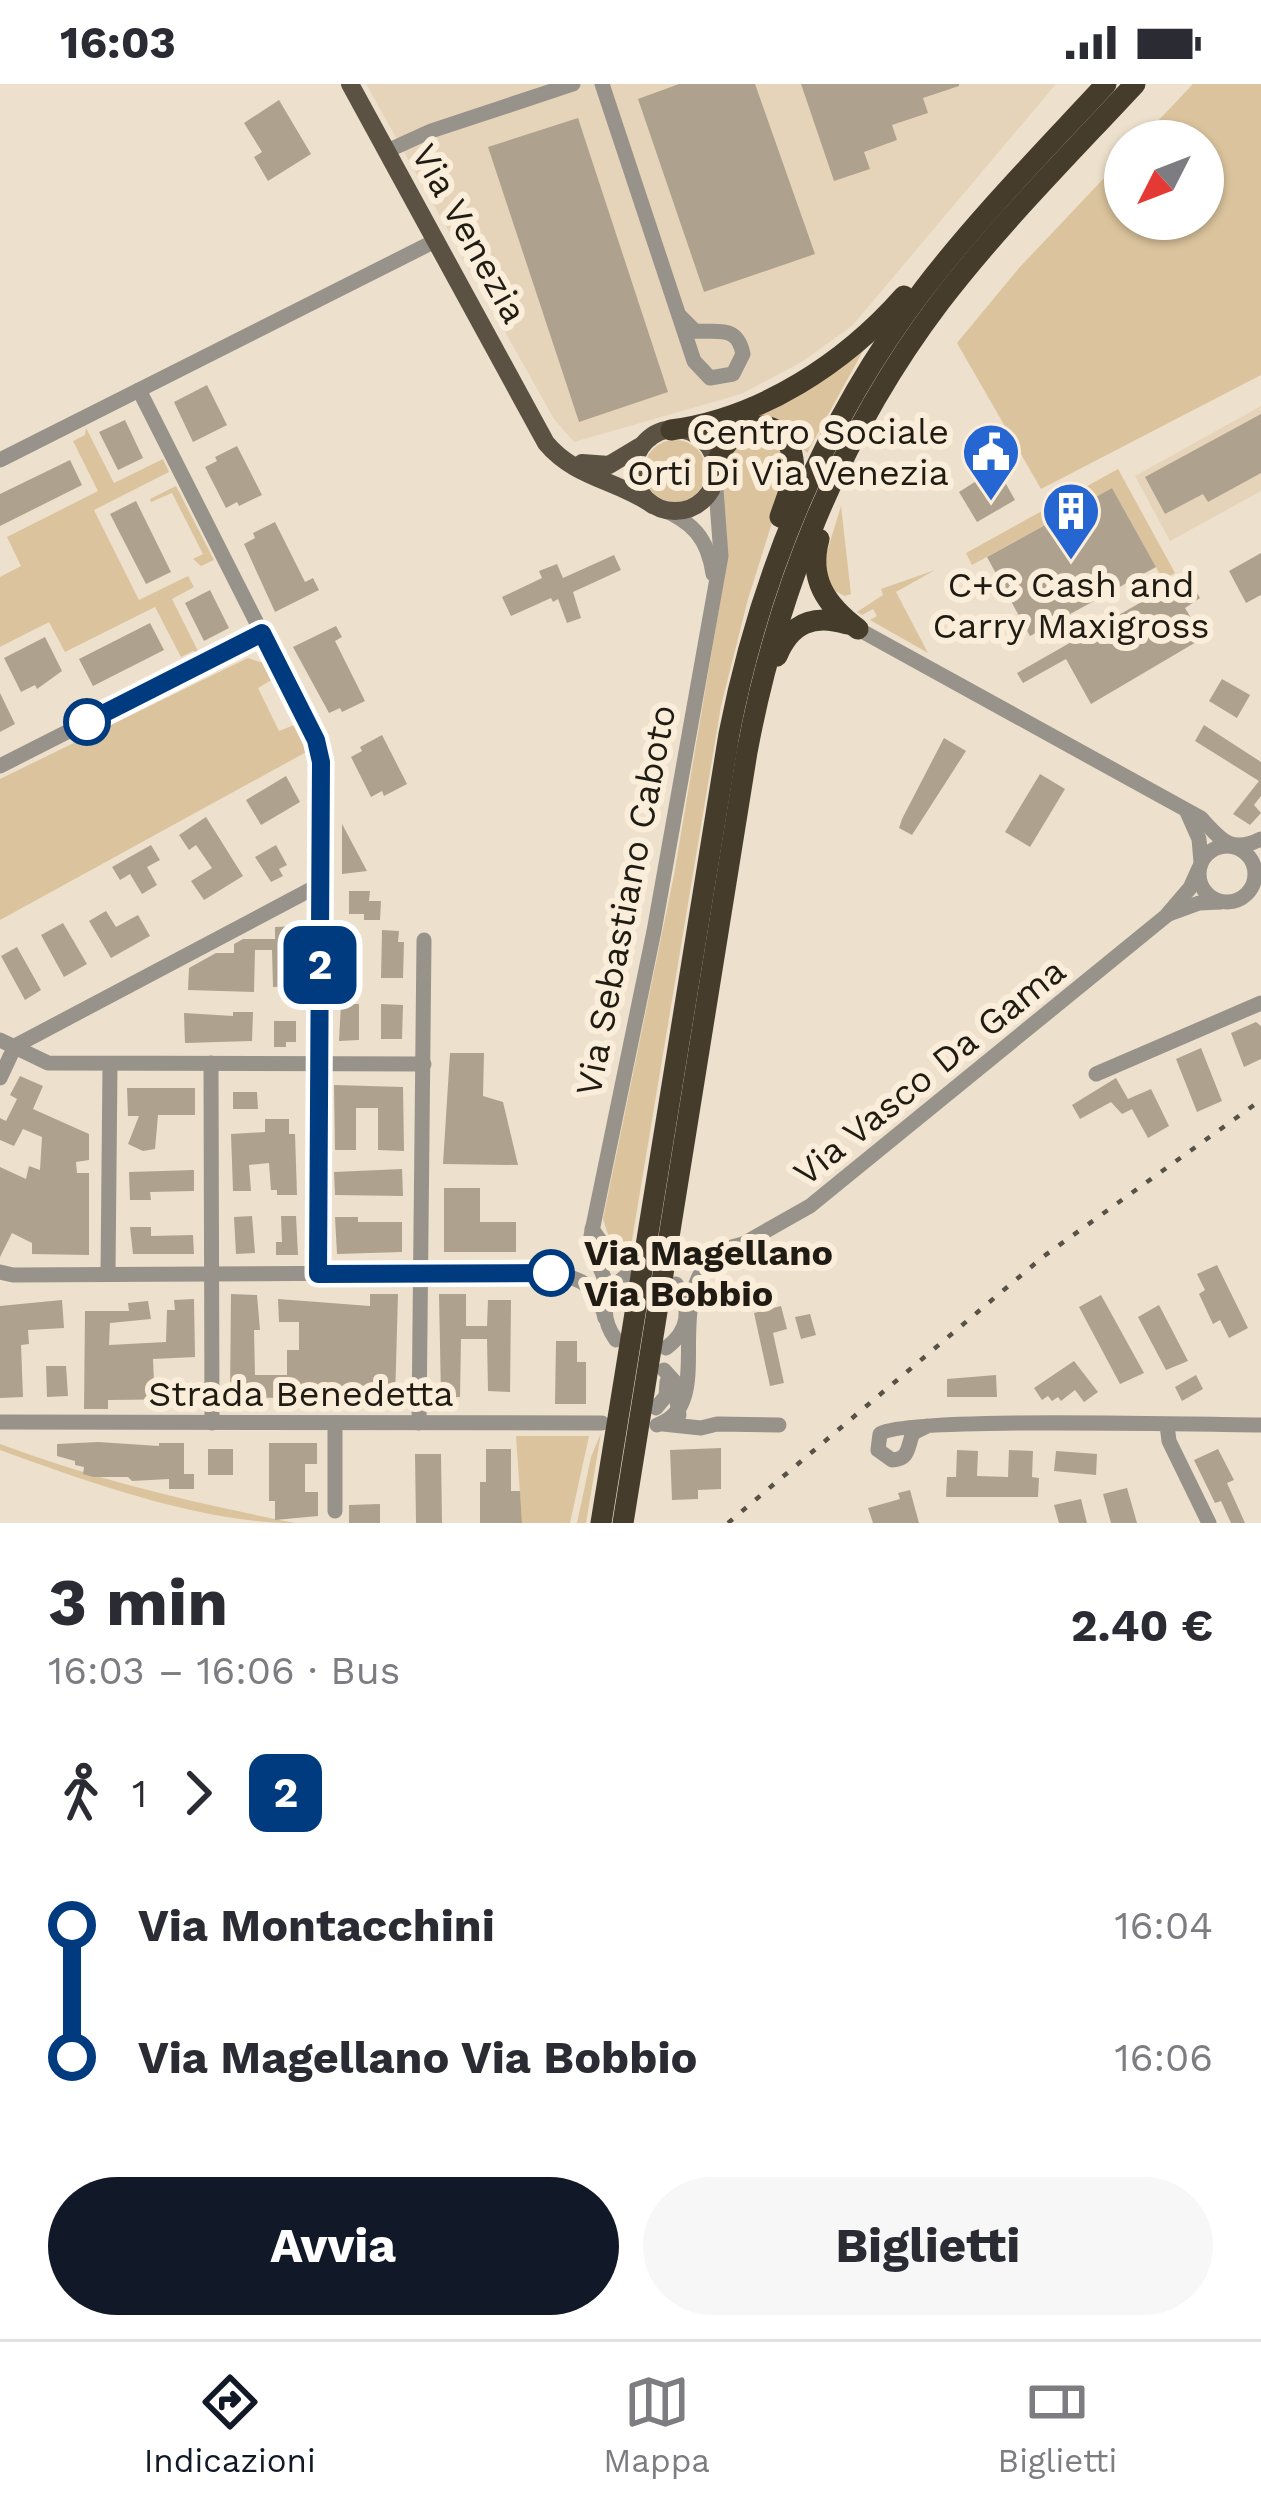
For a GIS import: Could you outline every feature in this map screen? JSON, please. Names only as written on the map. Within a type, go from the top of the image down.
[{"type":"highway","points":[[740,684],[775,565],[832,437],[911,306],[1102,84]]},
{"type":"highway","points":[[601,1523],[766,663],[794,574],[836,473],[881,390],[951,289],[1138,84]]},
{"type":"highway","points":[[671,430],[745,410],[832,362],[875,327],[949,245],[998,202]]},
{"type":"highway","points":[[858,628],[824,595],[814,562],[826,517],[881,390]]},
{"type":"highway","points":[[623,1523],[661,1219],[749,614],[791,483],[793,462],[778,433],[755,426],[730,436],[718,454],[716,473]]},
{"type":"highway","points":[[742,783],[776,658],[786,638],[800,624],[819,618],[858,628]]},
{"type":"main road","name":"Via Venezia","points":[[350,84],[546,443],[569,466],[620,484],[656,507]]},
{"type":"main road","name":"Via Venezia","points":[[533,414],[564,450],[592,466],[614,464],[647,440],[671,430]]},
{"type":"main road","points":[[647,440],[636,458],[634,478],[643,496],[656,507],[673,511],[692,507],[708,495],[716,473],[713,456],[691,433],[671,430]]},
{"type":"street","points":[[387,151],[431,131],[573,84]]},
{"type":"street","points":[[602,84],[694,361],[703,374],[718,379],[738,369],[743,354],[738,338],[723,330],[695,331],[679,315]]},
{"type":"street","points":[[0,460],[437,240]]},
{"type":"street","points":[[139,390],[316,740],[322,770],[318,1274]]},
{"type":"street","name":"Via Sebastiano Caboto","points":[[606,1309],[608,1284],[590,1244],[659,902],[721,556],[716,473]]},
{"type":"street","name":"Via Sebastiano Caboto","points":[[656,507],[685,520],[703,537],[713,583]]},
{"type":"street","points":[[858,628],[1201,818],[1258,868],[1251,889],[1231,902]]},
{"type":"street","points":[[0,766],[262,633]]},
{"type":"street","points":[[1187,812],[1199,839],[1199,882],[1206,894],[1231,902],[1261,898]]},
{"type":"street","points":[[1200,865],[1216,848],[1261,839]]},
{"type":"street","name":"Via Vasco Da Gama","points":[[680,1261],[717,1253],[770,1231],[810,1207],[1166,916],[1193,884],[1200,865]]},
{"type":"street","points":[[8,1043],[321,884]]},
{"type":"street","name":"Via Vasco Da Gama","points":[[1166,916],[1199,902],[1231,902]]},
{"type":"street","points":[[418,1423],[424,940]]},
{"type":"street","points":[[1096,1074],[1261,1003]]},
{"type":"street","points":[[8,1043],[48,1063],[424,1064]]},
{"type":"street","points":[[0,1078],[8,1043]]},
{"type":"street","points":[[211,1063],[212,1423]]},
{"type":"street","points":[[108,1274],[110,1064]]},
{"type":"street","points":[[592,1229],[627,1270],[614,1286],[606,1309]]},
{"type":"street","points":[[666,1348],[680,1335],[694,1283],[717,1253]]},
{"type":"street","points":[[0,1272],[559,1274],[589,1286],[606,1309],[616,1340]]},
{"type":"street","points":[[676,1284],[684,1296],[687,1316],[687,1390],[694,1410],[717,1424]]},
{"type":"street","points":[[656,1420],[667,1392],[663,1369],[674,1381],[678,1414]]},
{"type":"street","points":[[678,1414],[687,1390]]},
{"type":"street","points":[[656,1420],[678,1414],[698,1427]]},
{"type":"street","points":[[656,1420],[698,1427],[779,1425]]},
{"type":"street","name":"Strada Benedetta","points":[[0,1422],[602,1423]]},
{"type":"street","points":[[335,1423],[335,1511]]},
{"type":"street","points":[[1167,1424],[1168,1442],[1209,1523]]},
{"type":"street","points":[[927,1426],[1261,1425]]},
{"type":"shaded area","points":[[366,84],[1056,84],[852,326],[800,363],[741,394],[574,442],[554,419]]},
{"type":"shaded area","points":[[1193,84],[1261,84],[1261,375],[1041,489],[957,343],[1019,268],[1104,178],[1104,240],[1224,240],[1224,120],[1159,120]]},
{"type":"shaded area","points":[[864,349],[807,453],[780,426],[758,416]]},
{"type":"shaded area","points":[[1261,406],[1261,491],[1170,541],[1135,476]]},
{"type":"shaded area","points":[[86,428],[114,483],[163,459],[169,472],[94,510],[139,600],[188,576],[194,587],[172,599],[199,653],[181,657],[155,607],[65,652],[49,622],[0,647],[0,577],[21,566],[7,537],[98,491],[73,441],[85,435]]},
{"type":"shaded area","points":[[741,436],[772,436],[786,454],[777,507],[721,706],[630,1252],[608,1234],[603,1219],[674,875],[726,567],[721,489],[726,455]]},
{"type":"shaded area","points":[[675,440],[697,449],[706,471],[697,493],[675,502],[653,493],[644,471],[653,449]]},
{"type":"shaded area","points":[[1118,469],[1175,573],[1163,580],[1112,488],[972,565],[966,553]]},
{"type":"shaded area","points":[[176,486],[214,560],[201,566],[193,559],[203,554],[172,493],[150,499]]},
{"type":"shaded area","points":[[841,506],[851,594],[845,596],[830,589],[822,568]]},
{"type":"shaded area","points":[[935,570],[896,592],[928,653],[870,620],[877,616],[873,609],[862,615],[857,612],[883,595],[881,589]]},
{"type":"shaded area","points":[[248,658],[263,663],[273,679],[258,688],[279,731],[297,724],[310,750],[0,920],[0,779]]},
{"type":"shaded area","points":[[601,1433],[586,1523],[577,1523],[591,1457]]},
{"type":"shaded area","points":[[516,1436],[589,1436],[570,1523],[522,1523]]},
{"type":"shaded area","points":[[0,1444],[146,1489],[295,1523],[222,1516],[145,1499],[0,1450]]},
{"type":"building","points":[[679,84],[755,84],[815,254],[704,292],[638,99]]},
{"type":"building","points":[[801,84],[959,86],[923,98],[928,113],[892,125],[897,140],[864,152],[870,169],[834,181]]},
{"type":"building","points":[[279,100],[311,154],[268,181],[254,157],[262,152],[244,123]]},
{"type":"building","points":[[578,118],[668,392],[579,422],[488,147]]},
{"type":"building","points":[[207,385],[227,425],[193,442],[174,402]]},
{"type":"building","points":[[1261,414],[1261,473],[1208,502],[1203,494],[1165,514],[1145,477]]},
{"type":"building","points":[[125,420],[143,458],[118,470],[99,432]]},
{"type":"building","points":[[237,446],[262,495],[226,508],[205,467]]},
{"type":"building","points":[[70,460],[82,485],[0,526],[0,494]]},
{"type":"building","points":[[997,468],[1015,500],[977,522],[959,492]]},
{"type":"building","name":"C+C Cash and Carry Maxigross","points":[[1112,488],[1156,567],[1030,636],[987,557]]},
{"type":"building","points":[[136,501],[171,572],[146,584],[110,514]]},
{"type":"building","points":[[275,522],[305,582],[313,578],[319,590],[275,612],[244,544],[255,538],[253,533]]},
{"type":"building","points":[[1261,553],[1261,595],[1246,603],[1229,571]]},
{"type":"building","points":[[614,555],[621,570],[573,592],[581,618],[567,623],[558,599],[553,602],[551,598],[511,616],[502,597],[542,578],[539,571],[557,564],[563,578]]},
{"type":"building","points":[[1192,584],[1200,598],[1185,608],[1203,638],[1091,704],[1066,659],[1023,683],[1017,673],[1159,592],[1164,601]]},
{"type":"building","points":[[210,590],[229,628],[204,641],[185,603]]},
{"type":"building","points":[[150,623],[164,650],[93,686],[79,659]]},
{"type":"building","points":[[336,626],[342,637],[335,641],[365,701],[329,713],[293,647]]},
{"type":"building","points":[[45,637],[62,671],[37,689],[35,685],[21,692],[4,658]]},
{"type":"building","points":[[1222,679],[1250,695],[1237,718],[1209,701]]},
{"type":"building","points":[[0,693],[15,724],[0,732]]},
{"type":"building","points":[[1204,725],[1261,762],[1261,796],[1254,805],[1261,813],[1250,825],[1233,814],[1259,781],[1195,741]]},
{"type":"building","points":[[382,735],[407,784],[371,797],[351,757]]},
{"type":"building","points":[[944,738],[966,751],[912,835],[899,828]]},
{"type":"building","points":[[1040,774],[1065,789],[1030,847],[1005,832]]},
{"type":"building","points":[[286,776],[300,802],[261,825],[246,800]]},
{"type":"building","points":[[206,817],[243,876],[204,900],[191,881],[212,868],[196,845],[189,850],[179,835]]},
{"type":"building","points":[[342,824],[367,871],[342,874]]},
{"type":"building","points":[[151,845],[160,860],[147,867],[157,885],[142,894],[130,874],[120,880],[112,867]]},
{"type":"building","points":[[276,845],[287,865],[279,869],[283,876],[271,882],[255,857]]},
{"type":"building","points":[[349,891],[370,891],[369,901],[381,901],[380,920],[349,914]]},
{"type":"building","points":[[106,911],[116,927],[138,915],[150,936],[111,958],[89,921]]},
{"type":"building","points":[[63,923],[87,964],[64,977],[41,935]]},
{"type":"building","points":[[298,926],[298,986],[273,987],[272,950],[255,950],[254,992],[188,990],[189,968],[216,953],[234,953],[234,944],[243,939],[275,939],[275,927]]},
{"type":"building","points":[[382,930],[399,931],[398,942],[404,942],[403,978],[381,978]]},
{"type":"building","points":[[341,943],[359,944],[357,974],[340,973]]},
{"type":"building","points":[[17,947],[41,990],[25,1000],[1,956]]},
{"type":"building","points":[[341,1004],[359,1004],[359,1040],[339,1041]]},
{"type":"building","points":[[381,1004],[403,1005],[402,1039],[381,1039]]},
{"type":"building","points":[[233,1012],[253,1012],[252,1041],[185,1043],[184,1013],[233,1016]]},
{"type":"building","points":[[274,1021],[296,1021],[296,1042],[274,1047]]},
{"type":"building","points":[[1256,1022],[1261,1026],[1261,1059],[1244,1067],[1231,1033]]},
{"type":"building","points":[[1201,1048],[1222,1101],[1197,1112],[1176,1059]]},
{"type":"building","points":[[450,1053],[484,1053],[483,1096],[503,1102],[518,1165],[443,1164]]},
{"type":"building","points":[[20,1076],[43,1086],[33,1109],[89,1134],[89,1160],[76,1162],[77,1173],[89,1173],[89,1255],[32,1254],[32,1243],[12,1233],[0,1257],[0,1167],[26,1179],[29,1166],[40,1170],[42,1137],[23,1129],[14,1146],[0,1140],[0,1118],[6,1121],[17,1099],[10,1095]]},
{"type":"building","points":[[1116,1078],[1128,1099],[1151,1089],[1169,1126],[1148,1138],[1132,1109],[1122,1114],[1111,1102],[1080,1119],[1072,1105]]},
{"type":"building","points":[[334,1085],[403,1087],[404,1151],[378,1150],[378,1108],[356,1108],[356,1150],[335,1150]]},
{"type":"building","points":[[127,1088],[195,1088],[195,1115],[158,1115],[155,1149],[143,1151],[128,1144],[139,1116],[128,1116]]},
{"type":"building","points":[[233,1092],[257,1092],[258,1109],[233,1109]]},
{"type":"building","points":[[265,1119],[289,1119],[289,1134],[295,1134],[297,1195],[277,1195],[277,1190],[271,1190],[269,1163],[249,1165],[251,1191],[233,1191],[231,1134],[265,1132]]},
{"type":"building","points":[[402,1169],[403,1196],[335,1195],[334,1172]]},
{"type":"building","points":[[194,1170],[194,1191],[150,1192],[151,1200],[130,1200],[129,1172]]},
{"type":"building","points":[[444,1188],[480,1188],[480,1222],[516,1222],[516,1252],[444,1252]]},
{"type":"building","points":[[252,1216],[255,1253],[236,1254],[234,1217]]},
{"type":"building","points":[[281,1216],[296,1216],[298,1255],[276,1255],[276,1242],[282,1242]]},
{"type":"building","points":[[335,1217],[402,1222],[402,1252],[337,1254]]},
{"type":"building","points":[[130,1227],[151,1227],[151,1236],[193,1235],[194,1254],[133,1254]]},
{"type":"building","points":[[1217,1265],[1248,1328],[1229,1338],[1220,1320],[1213,1324],[1199,1294],[1205,1290],[1197,1274]]},
{"type":"building","points":[[231,1294],[257,1295],[260,1330],[254,1330],[255,1375],[287,1375],[287,1350],[299,1350],[299,1322],[279,1322],[278,1299],[370,1306],[370,1294],[398,1294],[395,1400],[370,1400],[370,1388],[343,1388],[343,1399],[230,1397]]},
{"type":"building","points":[[439,1294],[466,1294],[466,1326],[487,1326],[488,1300],[511,1300],[510,1392],[488,1391],[487,1339],[461,1339],[460,1397],[441,1397]]},
{"type":"building","points":[[1101,1295],[1144,1373],[1120,1384],[1079,1307]]},
{"type":"building","points":[[194,1299],[195,1357],[153,1359],[154,1383],[195,1382],[196,1399],[108,1400],[108,1409],[84,1409],[85,1311],[129,1311],[128,1303],[148,1301],[151,1319],[110,1323],[109,1345],[166,1342],[167,1310],[175,1310],[174,1300]]},
{"type":"building","points":[[62,1300],[64,1328],[28,1330],[29,1344],[21,1345],[23,1397],[0,1398],[0,1306]]},
{"type":"building","points":[[1159,1305],[1188,1361],[1166,1370],[1138,1317]]},
{"type":"building","points":[[781,1306],[787,1329],[773,1333],[784,1383],[770,1386],[754,1313]]},
{"type":"building","points":[[810,1314],[816,1335],[801,1339],[795,1317]]},
{"type":"building","points":[[556,1341],[577,1341],[577,1362],[586,1362],[586,1404],[555,1404]]},
{"type":"building","points":[[1074,1361],[1098,1392],[1084,1402],[1075,1390],[1061,1401],[1048,1396],[1042,1400],[1034,1388]]},
{"type":"building","points":[[46,1366],[66,1366],[68,1396],[47,1397]]},
{"type":"building","points":[[996,1375],[997,1397],[947,1397],[947,1379]]},
{"type":"building","points":[[1196,1375],[1203,1389],[1182,1401],[1175,1387]]},
{"type":"building","points":[[184,1443],[184,1474],[194,1474],[194,1489],[169,1489],[169,1479],[93,1477],[83,1474],[84,1467],[75,1461],[57,1456],[57,1444]]},
{"type":"building","points":[[269,1443],[317,1443],[317,1464],[305,1464],[305,1492],[318,1492],[318,1516],[275,1520],[275,1501],[269,1501]]},
{"type":"building","points":[[721,1448],[721,1489],[698,1490],[698,1499],[672,1500],[670,1450]]},
{"type":"building","points":[[208,1449],[233,1449],[233,1475],[208,1475]]},
{"type":"building","points":[[486,1449],[511,1449],[511,1491],[520,1491],[522,1523],[480,1523]]},
{"type":"building","points":[[1218,1449],[1234,1480],[1227,1483],[1245,1523],[1231,1523],[1221,1501],[1215,1503],[1194,1460]]},
{"type":"building","points":[[957,1450],[978,1451],[977,1476],[1008,1477],[1009,1450],[1033,1451],[1032,1477],[1039,1478],[1038,1497],[946,1497],[947,1477],[956,1477]]},
{"type":"building","points":[[1056,1451],[1097,1454],[1096,1475],[1054,1471]]},
{"type":"building","points":[[415,1454],[441,1454],[442,1523],[416,1523]]},
{"type":"building","points":[[1127,1488],[1137,1523],[1111,1523],[1103,1494]]},
{"type":"building","points":[[910,1490],[919,1523],[873,1523],[868,1508],[900,1499],[898,1493]]},
{"type":"building","points":[[1081,1499],[1087,1523],[1059,1523],[1054,1505]]},
{"type":"building","points":[[380,1504],[380,1523],[349,1523],[349,1505]]},
{"type":"railway","points":[[728,1523],[1044,1256],[1261,1100]]},
{"type":"bus line","name":"2","points":[[87,722],[262,633],[316,740],[321,762],[318,1274],[551,1273]]},
{"type":"place","name":"Centro Sociale Orti Di Via Venezia","points":[[991,503]]},
{"type":"place","name":"C+C Cash and Carry Maxigross","points":[[1071,562]]},
{"type":"place","name":"Via Magellano Via Bobbio","points":[[551,1273]]}]
